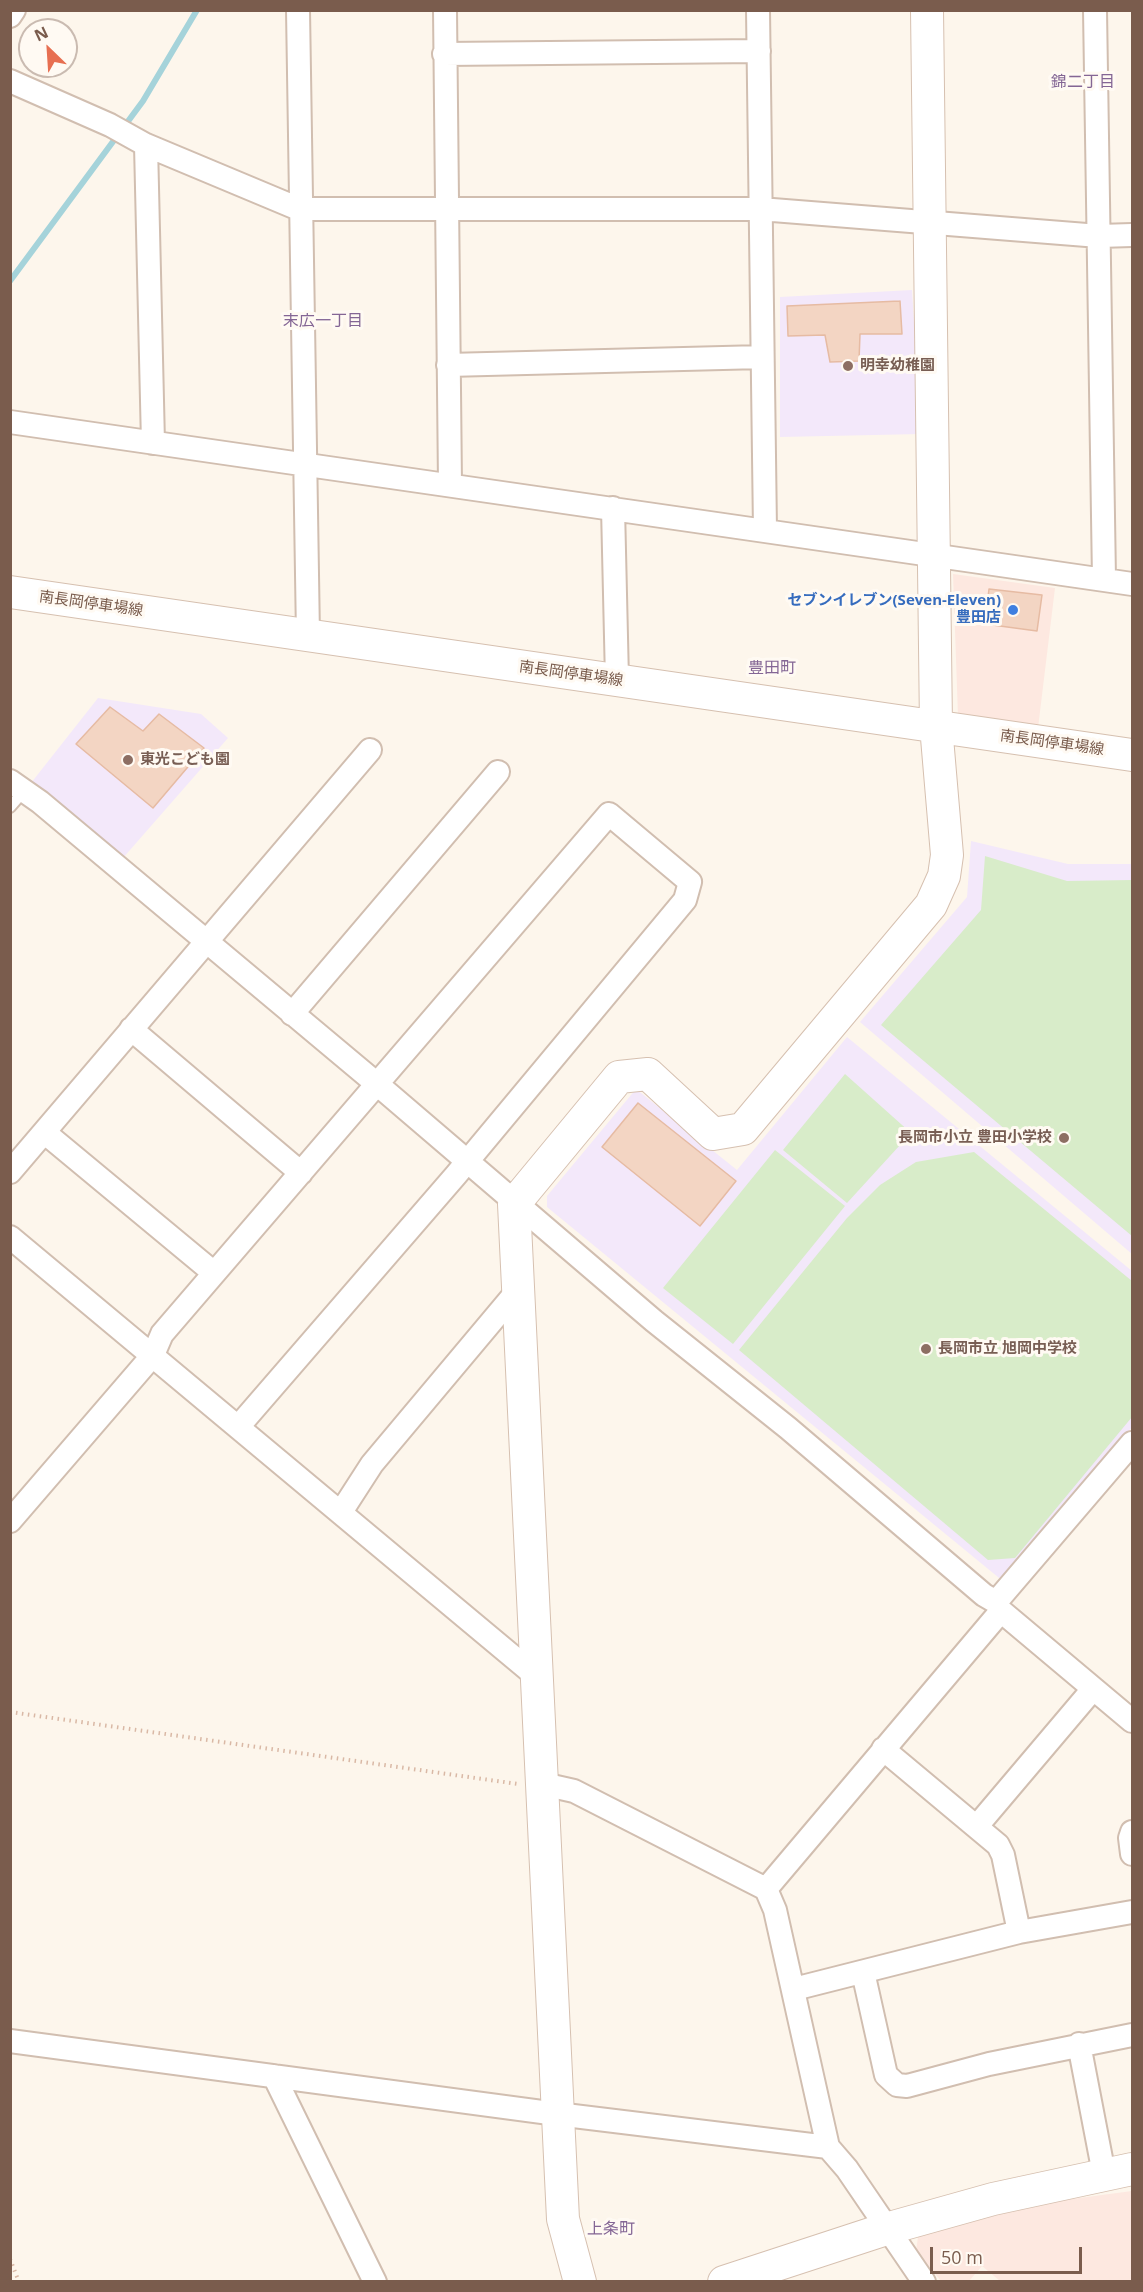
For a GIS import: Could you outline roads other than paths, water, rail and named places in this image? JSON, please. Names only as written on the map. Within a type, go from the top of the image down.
[{"type":"street","points":[[10,16],[14,10]]},
{"type":"street","points":[[298,10],[299,209],[308,636]]},
{"type":"street","points":[[445,10],[450,484]]},
{"type":"street","points":[[758,10],[765,530]]},
{"type":"street","points":[[580,2282],[562,2219],[514,1204],[620,1077],[648,1074],[713,1134],[743,1129],[938,895],[947,855],[936,726],[927,10]]},
{"type":"street","points":[[1095,10],[1104,579]]},
{"type":"street","points":[[444,54],[759,51]]},
{"type":"street","points":[[10,81],[110,125],[140,142],[299,209],[760,209],[1099,236],[1132,235]]},
{"type":"street","points":[[140,142],[153,443]]},
{"type":"street","points":[[448,365],[762,357]]},
{"type":"street","points":[[10,422],[1132,584]]},
{"type":"street","points":[[614,508],[617,680]]},
{"type":"street","name":"南長岡停車場線","points":[[10,592],[1132,755]]},
{"type":"street","points":[[10,1172],[370,750]]},
{"type":"street","points":[[292,1014],[498,772]]},
{"type":"street","points":[[15,793],[205,941],[377,1084],[514,1204],[999,1607],[1132,1721]]},
{"type":"street","points":[[10,1521],[153,1355],[162,1334],[609,814],[690,882],[685,900],[238,1427]]},
{"type":"street","points":[[131,1029],[301,1173]]},
{"type":"street","points":[[44,1132],[214,1273]]},
{"type":"street","points":[[10,1237],[536,1676]]},
{"type":"street","points":[[341,1512],[372,1464],[518,1290]]},
{"type":"street","points":[[766,1889],[1132,1443]]},
{"type":"street","points":[[977,1826],[1093,1689]]},
{"type":"street","points":[[883,1749],[999,1845],[1019,1932]]},
{"type":"street","points":[[543,1784],[574,1791],[766,1889],[775,1910],[794,1989],[828,2147],[847,2169],[924,2282]]},
{"type":"street","points":[[1132,1832],[1130,1838],[1132,1854]]},
{"type":"street","points":[[794,1989],[1019,1932],[1132,1912]]},
{"type":"street","points":[[863,1972],[886,2074],[897,2085],[907,2086],[989,2064],[1132,2035]]},
{"type":"street","points":[[10,2041],[558,2114],[828,2147]]},
{"type":"street","points":[[724,2282],[886,2229],[993,2199],[1118,2171],[1079,2044]]},
{"type":"street","points":[[274,2076],[375,2282]]},
{"type":"waterway","points":[[10,281],[143,101],[197,10]]},
{"type":"place","name":"明幸幼稚園","points":[[848,366]]},
{"type":"place","name":"セブンイレブン(Seven-Eleven) 豊田店","points":[[1013,610]]},
{"type":"place","name":"東光こども園","points":[[128,760]]},
{"type":"place","name":"長岡市小立 豊田小学校","points":[[1064,1138]]},
{"type":"place","name":"長岡市立 旭岡中学校","points":[[926,1349]]},
{"type":"district","name":"錦二丁目","points":[[1083,82]]},
{"type":"district","name":"末広一丁目","points":[[323,321]]},
{"type":"district","name":"豊田町","points":[[772,668]]},
{"type":"district","name":"上条町","points":[[611,2229]]}]
